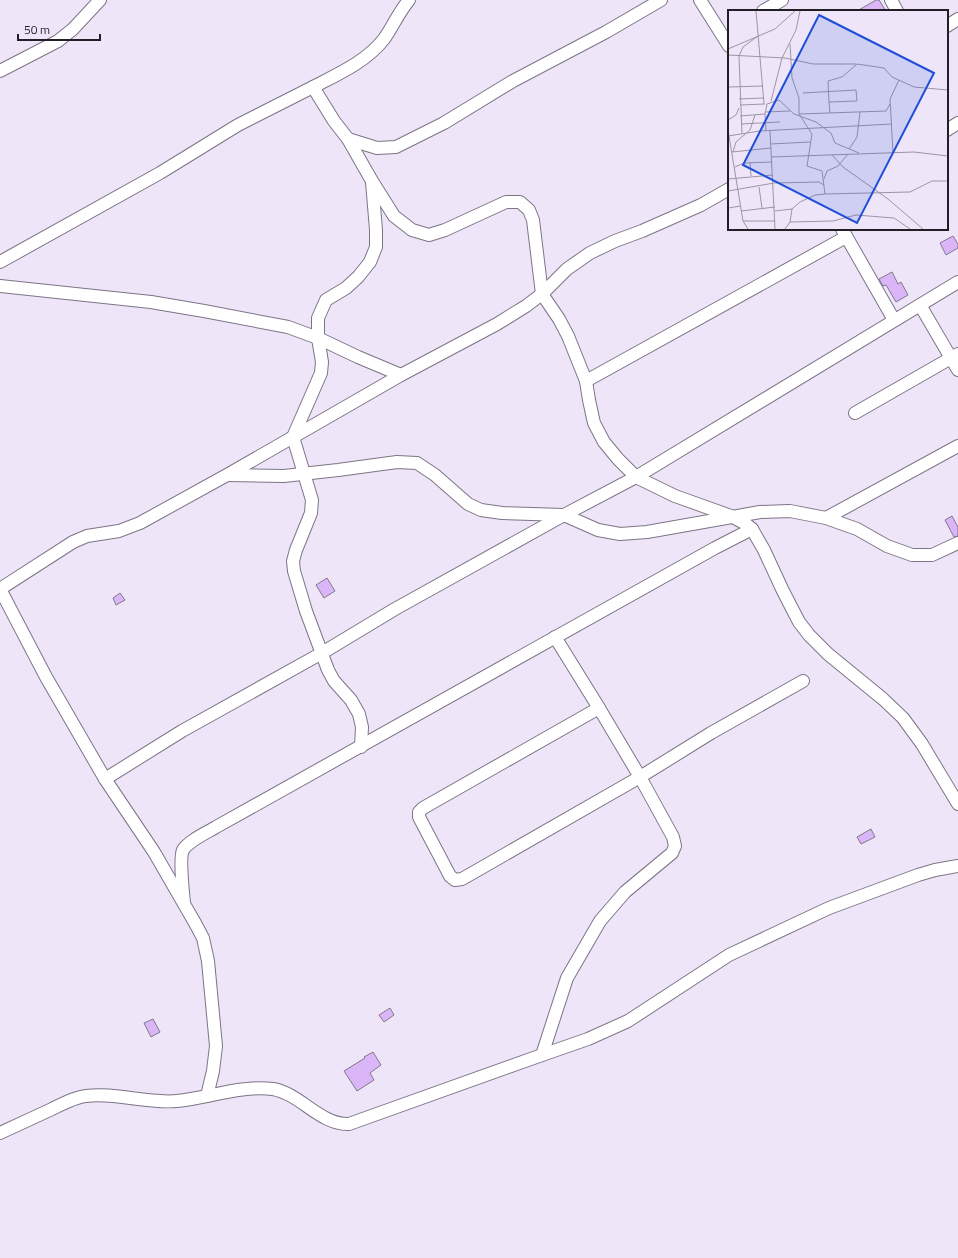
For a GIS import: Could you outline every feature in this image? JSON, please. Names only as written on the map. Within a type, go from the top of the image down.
[{"type":"street","points":[[0,71],[58,41],[74,29],[100,0]]},
{"type":"street","points":[[0,262],[43,240],[160,173],[238,124],[356,64],[375,49],[385,38],[404,6],[410,0]]},
{"type":"street","points":[[348,139],[377,148],[396,147],[444,123],[513,81],[606,32],[661,0]]},
{"type":"street","points":[[700,0],[726,32]]},
{"type":"street","points":[[765,10],[782,0]]},
{"type":"street","points":[[891,0],[896,10]]},
{"type":"street","points":[[948,25],[958,18]]},
{"type":"street","points":[[313,87],[334,121],[348,139],[394,216],[412,230],[428,235],[445,230],[506,202],[520,202],[529,210],[533,220],[542,294],[559,318],[568,336],[586,381],[594,423],[604,442],[636,477],[675,496],[731,516],[752,529],[764,550],[782,591],[799,622],[828,654],[883,699],[903,718],[922,744],[958,804]]},
{"type":"street","points":[[948,129],[958,123]]},
{"type":"street","points":[[361,747],[362,727],[359,714],[351,700],[334,681],[328,670],[306,612],[294,571],[293,561],[311,513],[312,500],[293,437],[321,373],[322,362],[318,338],[318,318],[326,300],[346,288],[358,277],[370,262],[376,246],[372,181]]},
{"type":"street","points":[[207,1096],[214,1071],[216,1046],[208,962],[203,938],[184,903],[140,831],[105,779],[46,677],[0,589],[73,542],[87,536],[120,531],[140,523],[401,375],[497,324],[542,294],[567,269],[590,253],[614,241],[642,231],[701,205],[728,190]]},
{"type":"street","points":[[586,381],[844,233],[894,320]]},
{"type":"street","points":[[105,779],[182,731],[322,653],[395,609],[564,515],[636,477],[958,282]]},
{"type":"street","points":[[0,286],[159,304],[288,327],[318,338],[401,375]]},
{"type":"street","points":[[920,305],[954,356],[958,370]]},
{"type":"street","points":[[855,413],[954,356]]},
{"type":"street","points":[[826,518],[958,446]]},
{"type":"street","points":[[227,475],[284,476],[397,462],[417,463],[435,475],[468,504],[482,510],[502,513],[564,515],[598,530],[620,534],[647,532],[760,512],[790,511],[826,518],[857,529],[887,546],[912,555],[932,554],[958,543]]},
{"type":"street","points":[[184,903],[182,859],[183,850],[190,842],[715,548],[752,529]]},
{"type":"street","points":[[542,1055],[567,978],[600,921],[625,892],[672,853],[675,846],[673,837],[640,777],[599,708],[554,638]]},
{"type":"street","points":[[599,708],[423,808],[419,812],[419,817],[450,876],[455,880],[462,879],[640,777],[711,733],[803,681]]},
{"type":"street","points":[[0,1133],[66,1102],[85,1096],[105,1096],[154,1101],[177,1101],[260,1088],[288,1094],[329,1120],[340,1124],[349,1124],[588,1039],[628,1021],[729,955],[829,908],[918,875],[958,866]]},
{"type":"building","points":[[876,0],[879,0],[885,10],[859,10]]},
{"type":"building","points":[[953,236],[958,244],[958,248],[946,255],[940,243]]},
{"type":"building","points":[[892,272],[898,284],[901,282],[908,295],[896,302],[886,285],[883,286],[879,279]]},
{"type":"building","points":[[952,516],[958,527],[958,536],[954,537],[945,520]]},
{"type":"building","points":[[327,578],[335,591],[324,598],[316,585]]},
{"type":"building","points":[[120,593],[125,600],[116,605],[113,598]]},
{"type":"building","points":[[871,829],[875,837],[861,844],[857,837]]},
{"type":"building","points":[[390,1008],[394,1015],[384,1022],[379,1015]]},
{"type":"building","points":[[153,1019],[160,1032],[151,1037],[144,1023]]},
{"type":"building","points":[[373,1052],[381,1065],[370,1073],[374,1080],[357,1091],[344,1071]]}]
